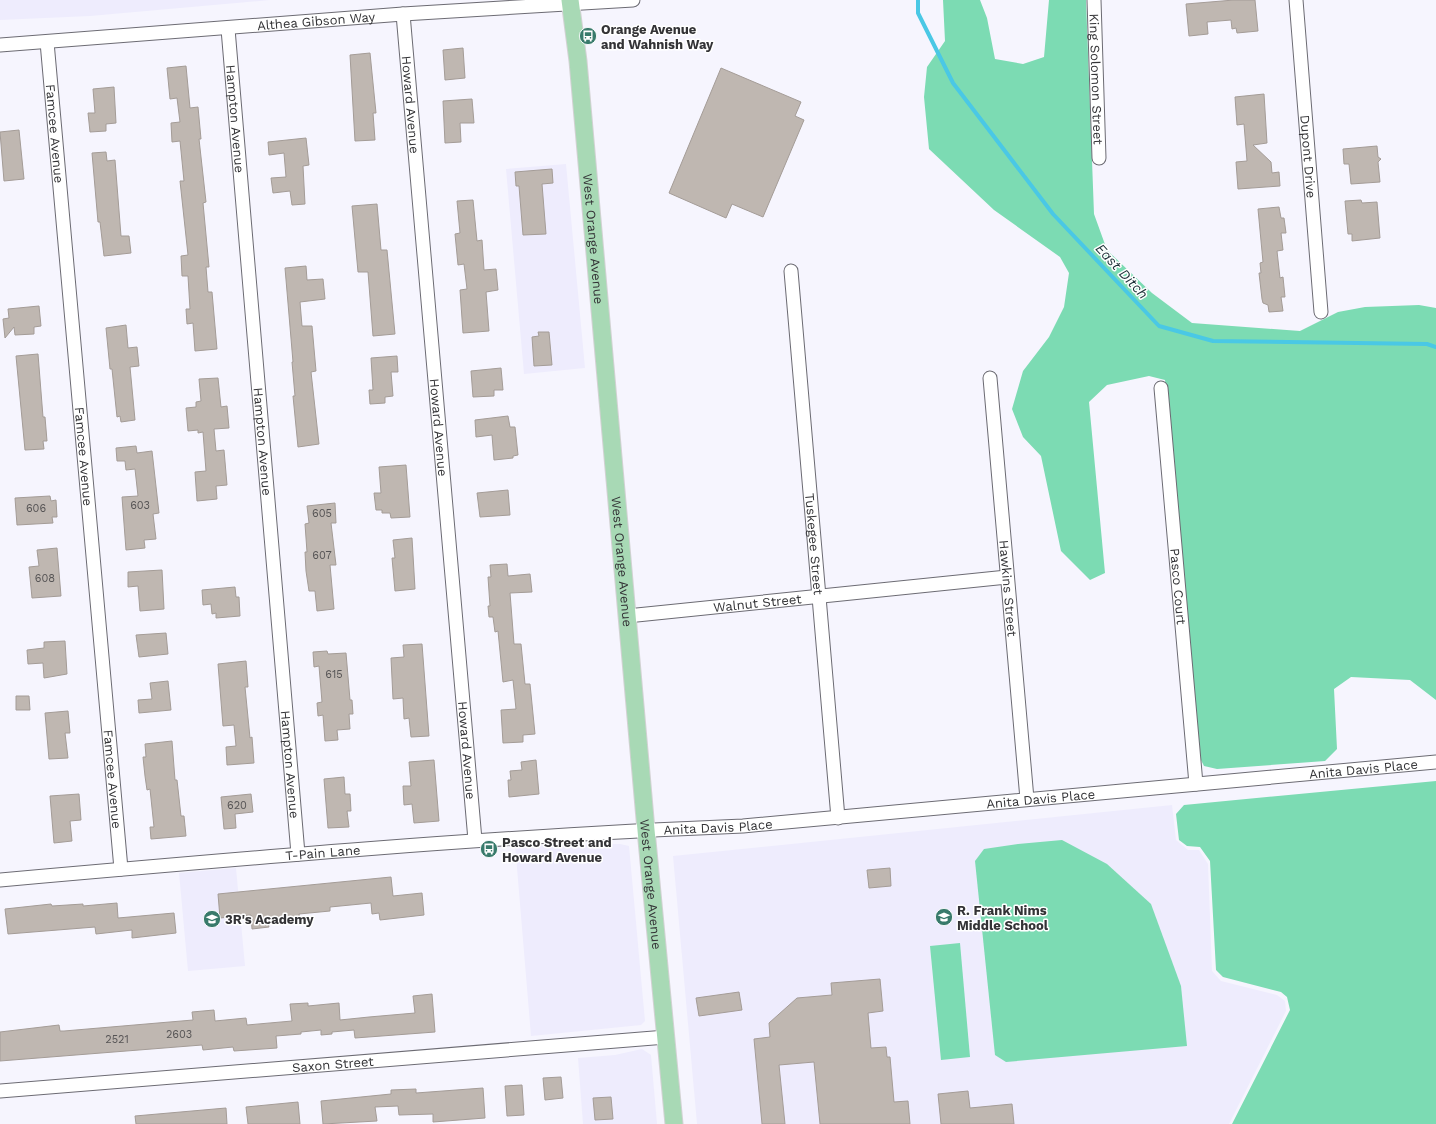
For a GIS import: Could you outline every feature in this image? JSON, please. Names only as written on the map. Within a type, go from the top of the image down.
[{"type":"main road","name":"West Orange Avenue","points":[[570,2],[578,61],[646,830],[674,1124]]},
{"type":"street","name":"Althea Gibson Way","points":[[0,45],[570,2],[633,0]]},
{"type":"street","name":"King Solomon Street","points":[[1094,0],[1099,158]]},
{"type":"street","name":"Dupont Drive","points":[[1296,0],[1321,312]]},
{"type":"street","name":"Howard Avenue","points":[[403,14],[475,840]]},
{"type":"street","name":"Hampton Avenue","points":[[228,29],[298,854]]},
{"type":"street","name":"Famcee Avenue","points":[[47,42],[121,869]]},
{"type":"street","name":"Tuskegee Street","points":[[791,271],[838,818]]},
{"type":"street","name":"Hawkins Street","points":[[990,378],[1027,799]]},
{"type":"street","name":"Pasco Court","points":[[1161,388],[1196,784]]},
{"type":"street","name":"Walnut Street","points":[[627,616],[1007,577]]},
{"type":"street","name":"Anita Davis Place","points":[[646,830],[743,826],[838,818],[1027,799],[1436,762]]},
{"type":"street","name":"T-Pain Lane","points":[[0,880],[475,840],[646,830]]},
{"type":"street","name":"Saxon Street","points":[[0,1091],[666,1037]]},
{"type":"shaded area","points":[[0,0],[270,0],[90,16],[0,20]]},
{"type":"shaded area","points":[[566,164],[585,368],[524,374],[506,169]]},
{"type":"shaded area","name":"R. Frank Nims Middle School","points":[[1172,805],[1176,840],[1188,850],[1199,850],[1208,864],[1212,971],[1221,981],[1277,995],[1285,1001],[1286,1011],[1229,1124],[697,1124],[673,856]]},
{"type":"shaded area","points":[[515,844],[530,846],[620,844],[629,846],[645,1021],[641,1025],[531,1036]]},
{"type":"shaded area","name":"3R's Academy","points":[[236,868],[245,966],[188,971],[179,873]]},
{"type":"shaded area","points":[[642,1049],[651,1055],[657,1124],[583,1124],[578,1058],[615,1055]]},
{"type":"green space","points":[[943,0],[980,0],[987,18],[995,59],[1023,64],[1044,57],[1049,0],[1086,0],[1094,214],[1107,250],[1152,293],[1192,323],[1300,331],[1338,312],[1365,307],[1419,305],[1436,308],[1436,700],[1410,680],[1351,677],[1334,689],[1337,749],[1325,761],[1217,769],[1204,766],[1200,758],[1165,380],[1149,376],[1107,385],[1089,402],[1105,573],[1090,580],[1061,551],[1041,456],[1023,437],[1012,409],[1023,371],[1049,337],[1064,307],[1069,273],[1060,257],[994,210],[929,149],[924,97],[927,67],[945,41]]},
{"type":"green space","points":[[1436,781],[1436,1124],[1232,1124],[1290,1010],[1287,997],[1281,992],[1223,977],[1216,970],[1210,861],[1200,847],[1187,846],[1179,840],[1176,814],[1184,805]]},
{"type":"green space","points":[[1062,840],[1107,864],[1151,904],[1181,986],[1187,1046],[1006,1062],[995,1055],[975,861],[984,849]]},
{"type":"green space","points":[[960,943],[970,1057],[941,1060],[930,946]]},
{"type":"building","points":[[1234,0],[1255,0],[1258,31],[1237,33],[1236,28],[1232,29],[1231,20],[1207,22],[1208,34],[1189,36],[1186,4]]},
{"type":"building","points":[[463,48],[465,78],[445,80],[443,50]]},
{"type":"building","points":[[370,53],[376,113],[373,113],[375,140],[355,141],[350,55]]},
{"type":"building","points":[[186,66],[190,108],[198,107],[201,139],[199,139],[206,202],[203,203],[209,267],[206,267],[208,292],[212,292],[217,349],[195,351],[193,323],[187,324],[186,309],[190,309],[188,276],[182,276],[181,256],[188,255],[180,181],[184,181],[180,141],[172,142],[171,123],[180,122],[177,98],[170,99],[167,68]]},
{"type":"building","points":[[721,68],[801,102],[795,116],[804,120],[763,217],[732,204],[726,218],[669,193]]},
{"type":"building","points":[[114,87],[116,123],[106,124],[106,131],[90,132],[88,113],[95,113],[93,89]]},
{"type":"building","points":[[1264,94],[1267,143],[1253,145],[1271,162],[1272,173],[1279,172],[1280,186],[1238,189],[1236,162],[1247,161],[1244,124],[1237,125],[1235,97]]},
{"type":"building","points":[[472,99],[474,123],[460,123],[461,142],[445,143],[443,101]]},
{"type":"building","points":[[19,130],[24,179],[4,181],[0,132]]},
{"type":"building","points":[[306,138],[309,165],[303,166],[305,204],[292,205],[290,191],[273,193],[271,178],[286,177],[284,153],[269,155],[268,142]]},
{"type":"building","points":[[1377,146],[1378,157],[1381,159],[1378,162],[1380,182],[1351,184],[1349,164],[1344,164],[1343,149]]},
{"type":"building","points":[[106,152],[107,161],[115,160],[121,236],[129,236],[131,253],[104,256],[100,222],[98,222],[92,153]]},
{"type":"building","points":[[552,169],[553,183],[542,184],[546,234],[523,235],[519,186],[516,186],[515,172]]},
{"type":"building","points":[[473,200],[477,241],[482,240],[484,270],[496,269],[498,290],[486,292],[489,331],[463,333],[460,290],[467,289],[464,264],[458,265],[455,234],[460,233],[457,201]]},
{"type":"building","points":[[1361,200],[1362,203],[1377,202],[1380,238],[1352,241],[1352,234],[1348,234],[1345,201]]},
{"type":"building","points":[[377,204],[381,250],[387,250],[395,334],[373,336],[368,272],[358,272],[352,206]]},
{"type":"building","points":[[1279,207],[1281,218],[1284,218],[1286,233],[1281,233],[1283,250],[1277,251],[1280,278],[1283,277],[1285,297],[1281,297],[1283,311],[1269,312],[1268,305],[1263,303],[1259,273],[1261,273],[1260,263],[1263,262],[1258,209]]},
{"type":"building","points":[[306,266],[307,280],[323,279],[325,299],[300,302],[302,326],[312,326],[316,371],[311,372],[319,444],[298,447],[293,396],[295,396],[293,362],[285,268]]},
{"type":"building","points":[[39,306],[41,326],[34,327],[34,334],[15,335],[14,327],[5,338],[3,319],[9,318],[8,309]]},
{"type":"building","points":[[126,325],[128,348],[137,347],[139,366],[130,367],[135,420],[121,422],[120,416],[117,417],[106,328]]},
{"type":"building","points":[[538,332],[549,332],[552,365],[534,366],[532,337],[539,336]]},
{"type":"building","points":[[38,354],[43,417],[45,417],[47,441],[43,441],[44,449],[25,450],[16,356]]},
{"type":"building","points":[[397,356],[398,372],[391,372],[393,396],[385,397],[385,403],[370,404],[369,390],[373,390],[371,358]]},
{"type":"building","points":[[501,368],[503,390],[494,390],[494,396],[473,397],[471,371]]},
{"type":"building","points":[[218,378],[221,407],[227,406],[229,428],[214,429],[216,451],[224,450],[227,485],[216,486],[217,499],[197,501],[195,472],[206,471],[203,432],[198,433],[198,430],[188,431],[186,408],[196,407],[196,402],[201,401],[199,379]]},
{"type":"building","points":[[508,416],[510,427],[515,427],[518,455],[513,456],[513,458],[494,460],[492,435],[476,437],[475,420]]},
{"type":"building","points":[[136,446],[137,453],[152,451],[159,513],[153,514],[156,539],[144,540],[145,548],[126,550],[122,497],[138,496],[135,469],[126,470],[125,461],[117,461],[116,448]]},
{"type":"building","points":[[406,465],[410,517],[391,518],[390,513],[382,513],[382,510],[376,510],[374,493],[381,493],[379,467]]},
{"type":"building","points":[[508,490],[510,515],[480,517],[477,493]]},
{"type":"building","points":[[50,496],[51,501],[56,500],[57,517],[52,517],[53,523],[17,525],[15,498]]},
{"type":"building","points":[[335,503],[336,523],[331,523],[336,565],[330,565],[334,609],[317,611],[315,591],[309,591],[306,571],[305,552],[307,552],[305,524],[309,523],[307,506]]},
{"type":"building","points":[[412,538],[415,589],[395,591],[392,558],[395,558],[393,540]]},
{"type":"building","points":[[57,548],[61,596],[32,598],[29,567],[39,566],[37,550]]},
{"type":"building","points":[[507,564],[508,576],[530,574],[532,592],[510,593],[514,644],[521,644],[525,684],[530,684],[535,734],[523,735],[523,742],[503,743],[501,710],[516,709],[513,680],[503,682],[498,631],[495,632],[493,617],[489,617],[488,606],[490,606],[488,577],[491,577],[490,565]]},
{"type":"building","points":[[162,570],[164,609],[140,611],[138,586],[128,587],[128,572]]},
{"type":"building","points":[[235,587],[236,597],[239,597],[240,616],[216,618],[216,613],[212,614],[211,604],[203,605],[202,590]]},
{"type":"building","points":[[166,633],[168,654],[139,657],[136,635]]},
{"type":"building","points":[[65,641],[67,674],[44,678],[43,663],[28,664],[27,650],[44,648],[44,642]]},
{"type":"building","points":[[422,644],[429,736],[411,737],[409,718],[404,719],[403,698],[393,699],[391,658],[404,657],[403,645]]},
{"type":"building","points":[[327,651],[328,654],[346,653],[350,700],[352,700],[353,714],[349,714],[350,729],[337,730],[338,740],[325,741],[323,715],[318,716],[317,703],[322,702],[319,666],[314,667],[313,652]]},
{"type":"building","points":[[246,661],[248,687],[245,687],[254,763],[227,765],[226,747],[236,746],[234,725],[223,726],[218,664]]},
{"type":"building","points":[[168,681],[171,710],[139,713],[138,700],[152,699],[150,683]]},
{"type":"building","points":[[16,696],[29,696],[30,710],[16,710]]},
{"type":"building","points":[[68,711],[70,733],[65,733],[68,758],[49,759],[45,713]]},
{"type":"building","points":[[172,741],[175,780],[177,780],[181,816],[184,816],[186,836],[151,839],[150,827],[154,827],[150,789],[147,790],[145,776],[143,757],[146,757],[145,744]]},
{"type":"building","points":[[434,760],[439,821],[414,823],[412,804],[404,805],[403,786],[411,786],[409,762]]},
{"type":"building","points":[[536,760],[539,794],[509,797],[508,780],[511,780],[510,771],[522,770],[521,762]]},
{"type":"building","points":[[344,777],[345,794],[350,794],[351,811],[347,811],[349,827],[328,828],[324,779]]},
{"type":"building","points":[[79,794],[81,820],[70,821],[72,841],[54,843],[50,796]]},
{"type":"building","points":[[251,794],[253,812],[235,814],[236,828],[224,829],[221,797]]},
{"type":"building","points":[[890,868],[891,886],[869,888],[867,870]]},
{"type":"building","points":[[391,877],[393,896],[422,893],[424,915],[380,920],[379,913],[372,914],[371,903],[330,907],[330,911],[299,914],[300,920],[268,923],[269,927],[252,929],[251,915],[220,918],[218,894]]},
{"type":"building","points":[[117,903],[118,918],[174,913],[176,933],[132,938],[132,930],[96,934],[95,927],[8,934],[5,909],[51,904],[52,906],[83,904],[83,906]]},
{"type":"building","points":[[880,979],[883,1011],[868,1013],[871,1048],[886,1047],[887,1057],[890,1057],[894,1102],[908,1101],[910,1124],[820,1124],[814,1062],[779,1065],[785,1124],[762,1124],[754,1039],[770,1037],[769,1023],[797,998],[832,995],[831,983]]},
{"type":"building","points":[[739,992],[742,1010],[699,1016],[696,998]]},
{"type":"building","points":[[432,994],[435,1032],[355,1038],[354,1030],[332,1032],[332,1034],[321,1035],[321,1030],[301,1032],[301,1034],[276,1036],[277,1048],[234,1051],[233,1047],[203,1050],[202,1045],[0,1061],[0,1032],[59,1025],[60,1031],[64,1031],[193,1020],[192,1012],[214,1010],[215,1021],[246,1018],[247,1025],[292,1021],[290,1004],[308,1003],[308,1006],[339,1003],[340,1020],[415,1013],[413,996]]},
{"type":"building","points":[[561,1077],[563,1098],[545,1100],[543,1078]]},
{"type":"building","points":[[522,1085],[524,1115],[507,1116],[505,1086]]},
{"type":"building","points":[[483,1088],[485,1118],[433,1122],[433,1114],[399,1115],[398,1106],[375,1107],[377,1121],[323,1124],[321,1101],[391,1094],[391,1090],[416,1089],[416,1093]]},
{"type":"building","points":[[968,1091],[970,1108],[1012,1104],[1014,1124],[941,1124],[938,1094]]},
{"type":"building","points":[[611,1097],[613,1119],[595,1120],[593,1098]]},
{"type":"building","points":[[298,1102],[300,1124],[248,1124],[246,1107]]},
{"type":"building","points":[[226,1108],[227,1124],[136,1124],[135,1116]]},
{"type":"waterway","name":"East Ditch","points":[[918,0],[918,13],[953,83],[1053,214],[1159,326],[1213,341],[1427,344],[1436,347]]},
{"type":"place","name":"Orange Avenue and Wahnish Way","points":[[588,36]]},
{"type":"place","name":"Pasco Street and Howard Avenue","points":[[489,849]]},
{"type":"place","name":"R. Frank Nims Middle School","points":[[944,917]]},
{"type":"place","name":"3R's Academy","points":[[212,919]]}]
